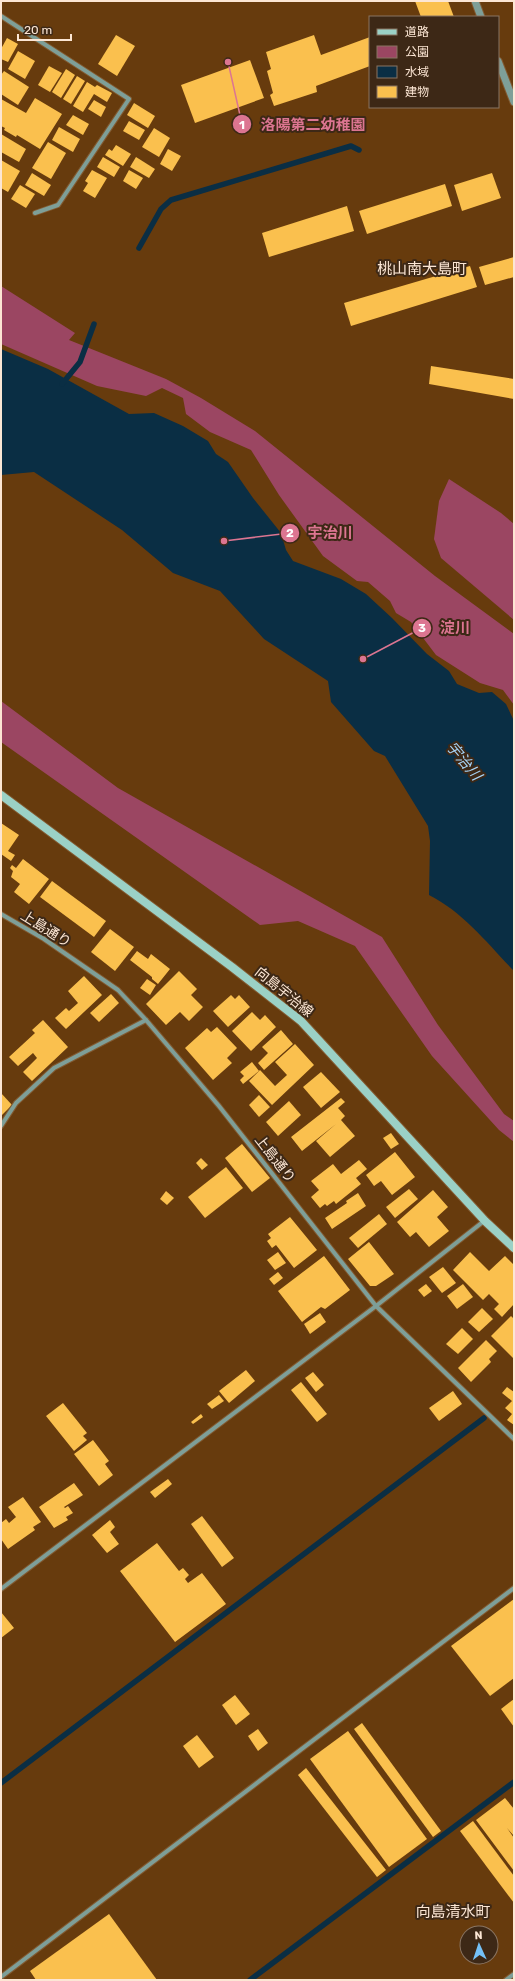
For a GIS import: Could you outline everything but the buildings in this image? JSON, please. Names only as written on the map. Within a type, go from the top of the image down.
[{"type":"main road","name":"向島宇治線","points":[[1,795],[232,967],[301,1021],[485,1220],[514,1248]]},
{"type":"street","points":[[475,1],[481,16]]},
{"type":"street","points":[[1,16],[129,99],[58,205],[35,213]]},
{"type":"street","points":[[499,63],[514,102]]},
{"type":"street","name":"上島通り","points":[[1,914],[44,939],[118,990],[146,1020],[219,1106],[376,1306],[514,1439]]},
{"type":"street","points":[[1,1126],[16,1103],[54,1068],[146,1020]]},
{"type":"street","points":[[1,1589],[376,1306],[485,1220]]},
{"type":"street","points":[[1,1977],[514,1588]]},
{"type":"street","points":[[506,1980],[514,1974]]},
{"type":"green space","points":[[1,286],[75,333],[69,340],[166,379],[201,398],[255,431],[435,576],[514,634],[514,705],[503,690],[480,683],[436,655],[411,622],[396,613],[390,601],[368,582],[357,581],[323,556],[279,495],[251,450],[210,432],[186,414],[183,398],[162,388],[146,396],[97,386],[1,344]]},
{"type":"green space","points":[[449,479],[501,513],[514,524],[514,620],[441,558],[434,539],[439,501]]},
{"type":"green space","points":[[1,701],[118,788],[382,937],[438,1025],[504,1114],[514,1121],[514,1142],[499,1130],[432,1056],[355,946],[298,921],[260,925],[1,742]]},
{"type":"water","points":[[1,349],[48,369],[129,414],[154,413],[183,426],[208,441],[216,454],[228,462],[253,498],[281,533],[286,550],[293,561],[341,579],[366,594],[427,654],[449,671],[457,684],[479,693],[492,692],[506,704],[514,721],[514,971],[464,919],[453,910],[429,895],[430,841],[428,826],[385,756],[374,751],[331,702],[328,681],[264,639],[220,591],[173,573],[122,530],[34,472],[1,475]]},
{"type":"waterway","points":[[139,248],[161,209],[171,200],[351,146],[359,150]]},
{"type":"waterway","points":[[62,384],[80,362],[94,324]]},
{"type":"waterway","points":[[1,1783],[484,1418]]},
{"type":"waterway","points":[[250,1980],[514,1782]]},
{"type":"place","name":"洛陽第二幼稚園","points":[[228,62]]},
{"type":"place","name":"宇治川","points":[[224,541]]},
{"type":"place","name":"淀川","points":[[363,659]]},
{"type":"district","name":"桃山南大島町","points":[[422,269]]},
{"type":"district","name":"向島清水町","points":[[453,1912]]}]
